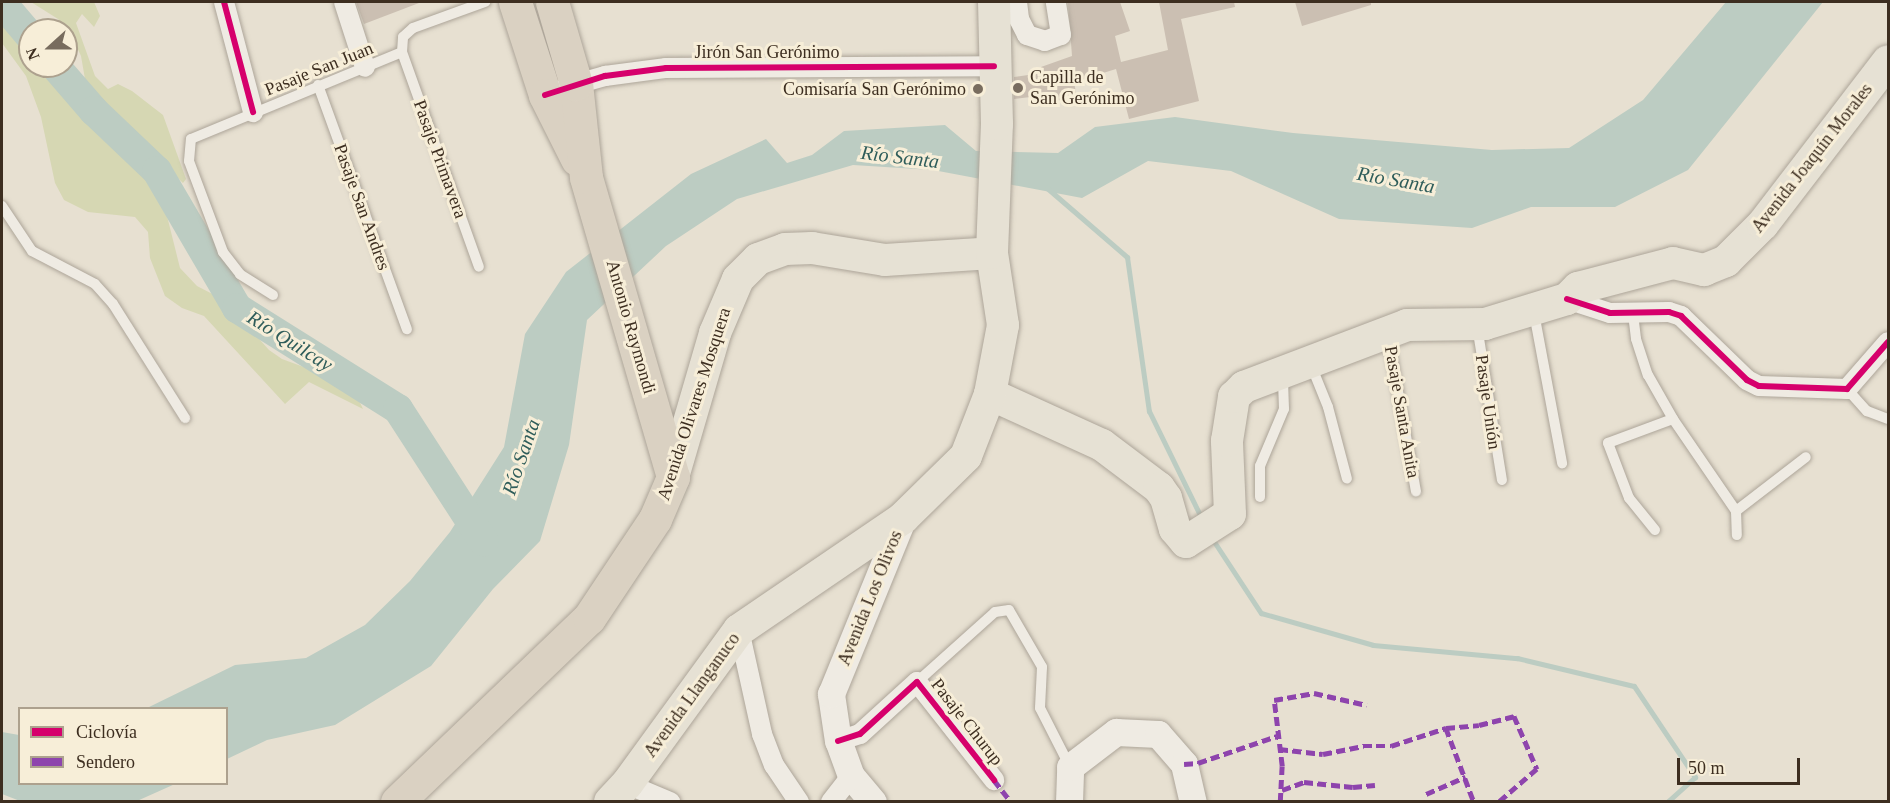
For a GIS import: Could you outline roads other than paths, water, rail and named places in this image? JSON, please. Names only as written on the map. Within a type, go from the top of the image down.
[{"type":"highway","points":[[515,2],[545,95],[586,177]]},
{"type":"highway","points":[[552,2],[576,84],[586,177]]},
{"type":"highway","name":"Antonio Raymondi","points":[[586,177],[673,477]]},
{"type":"highway","name":"Avenida Olivares Mosquera","points":[[397,801],[589,618],[655,519],[673,477]]},
{"type":"main road","name":"Avenida Los Olivos","points":[[873,801],[851,776],[838,741],[831,694],[903,518],[966,456],[990,394],[1004,325],[992,253],[991,200],[997,124],[994,2]]},
{"type":"main road","name":"Avenida Joaquín Morales","points":[[990,394],[1112,452],[1159,488],[1166,498],[1175,529],[1186,542],[1230,514],[1227,441],[1234,397],[1259,378],[1297,368],[1407,325],[1476,324],[1567,299],[1578,288],[1673,263],[1704,270],[1726,261],[1763,224],[1888,61]]},
{"type":"main road","name":"Avenida Olivares Mosquera","points":[[673,477],[715,333],[738,279],[758,259],[785,249],[812,248],[885,260],[992,253]]},
{"type":"main road","name":"Avenida Llanganuco","points":[[619,793],[739,630],[903,518]]},
{"type":"main road","points":[[1069,801],[1070,767],[1116,732],[1158,734],[1184,764],[1193,801]]},
{"type":"street","points":[[224,2],[253,112]]},
{"type":"street","points":[[344,2],[366,67]]},
{"type":"street","points":[[1017,2],[1019,19],[1027,35],[1045,41],[1061,35],[1056,2]]},
{"type":"street","name":"Jirón San Gerónimo","points":[[545,95],[576,84],[666,68],[994,66]]},
{"type":"street","points":[[1567,299],[1610,313],[1669,312],[1681,316],[1747,380],[1759,386],[1847,389],[1888,342]]},
{"type":"street","points":[[739,630],[762,734],[774,765],[799,801]]},
{"type":"street","points":[[838,741],[860,734],[917,682]]},
{"type":"street","name":"Pasaje Churup","points":[[917,682],[994,780]]},
{"type":"street","points":[[831,801],[851,776]]},
{"type":"street","points":[[619,793],[670,801]]},
{"type":"lane","name":"Pasaje San Juan","points":[[273,295],[240,274],[223,252],[187,154],[197,135],[402,52],[403,38],[414,28],[485,2]]},
{"type":"lane","name":"Pasaje Primavera","points":[[402,52],[479,267]]},
{"type":"lane","name":"Pasaje San Andres","points":[[318,85],[407,329]]},
{"type":"lane","points":[[2,206],[32,251],[87,279],[113,304],[185,417]]},
{"type":"lane","points":[[1533,309],[1562,463]]},
{"type":"lane","points":[[1634,314],[1636,339],[1648,375],[1672,419],[1736,511],[1737,535]]},
{"type":"lane","name":"Pasaje Unión","points":[[1476,324],[1502,480]]},
{"type":"lane","name":"Pasaje Santa Anita","points":[[1388,333],[1416,492]]},
{"type":"lane","points":[[1297,368],[1328,407],[1347,479]]},
{"type":"lane","points":[[1260,496],[1260,466],[1284,409],[1297,368]]},
{"type":"lane","points":[[1847,389],[1867,411],[1888,419]]},
{"type":"lane","points":[[1655,530],[1629,498],[1608,443],[1672,419]]},
{"type":"lane","points":[[1736,511],[1806,456]]},
{"type":"lane","points":[[917,682],[995,612],[1009,610],[1042,667],[1040,708],[1070,767]]},
{"type":"water","name":"Río Santa","points":[[1726,2],[1823,2],[1688,170],[1615,207],[1531,207],[1472,228],[1339,219],[1231,171],[1148,161],[1082,198],[933,170],[853,165],[737,199],[666,246],[587,320],[569,445],[540,541],[493,589],[431,666],[335,725],[267,740],[228,759],[228,707],[149,707],[235,665],[306,658],[365,625],[410,581],[450,532],[504,447],[525,334],[566,272],[691,174],[766,139],[787,163],[812,155],[844,131],[945,125],[976,151],[1058,153],[1095,127],[1175,117],[1293,133],[1492,150],[1569,148],[1643,100]]},
{"type":"water","points":[[2,732],[18,735],[18,785],[173,785],[137,801],[20,801],[2,794]]},
{"type":"waterway","name":"Río Quilcay","points":[[2,3],[18,22]]},
{"type":"waterway","name":"Río Quilcay","points":[[65,78],[94,111],[157,171],[237,308],[398,409],[484,542]]},
{"type":"waterway","points":[[1047,188],[1127,257],[1149,411],[1203,521]]},
{"type":"waterway","points":[[1211,537],[1261,613],[1373,645],[1517,658],[1634,686],[1695,777],[1667,802]]},
{"type":"place","name":"Capilla de San Gerónimo","points":[[1018,88]]},
{"type":"place","name":"Comisaría San Gerónimo","points":[[978,89]]}]
